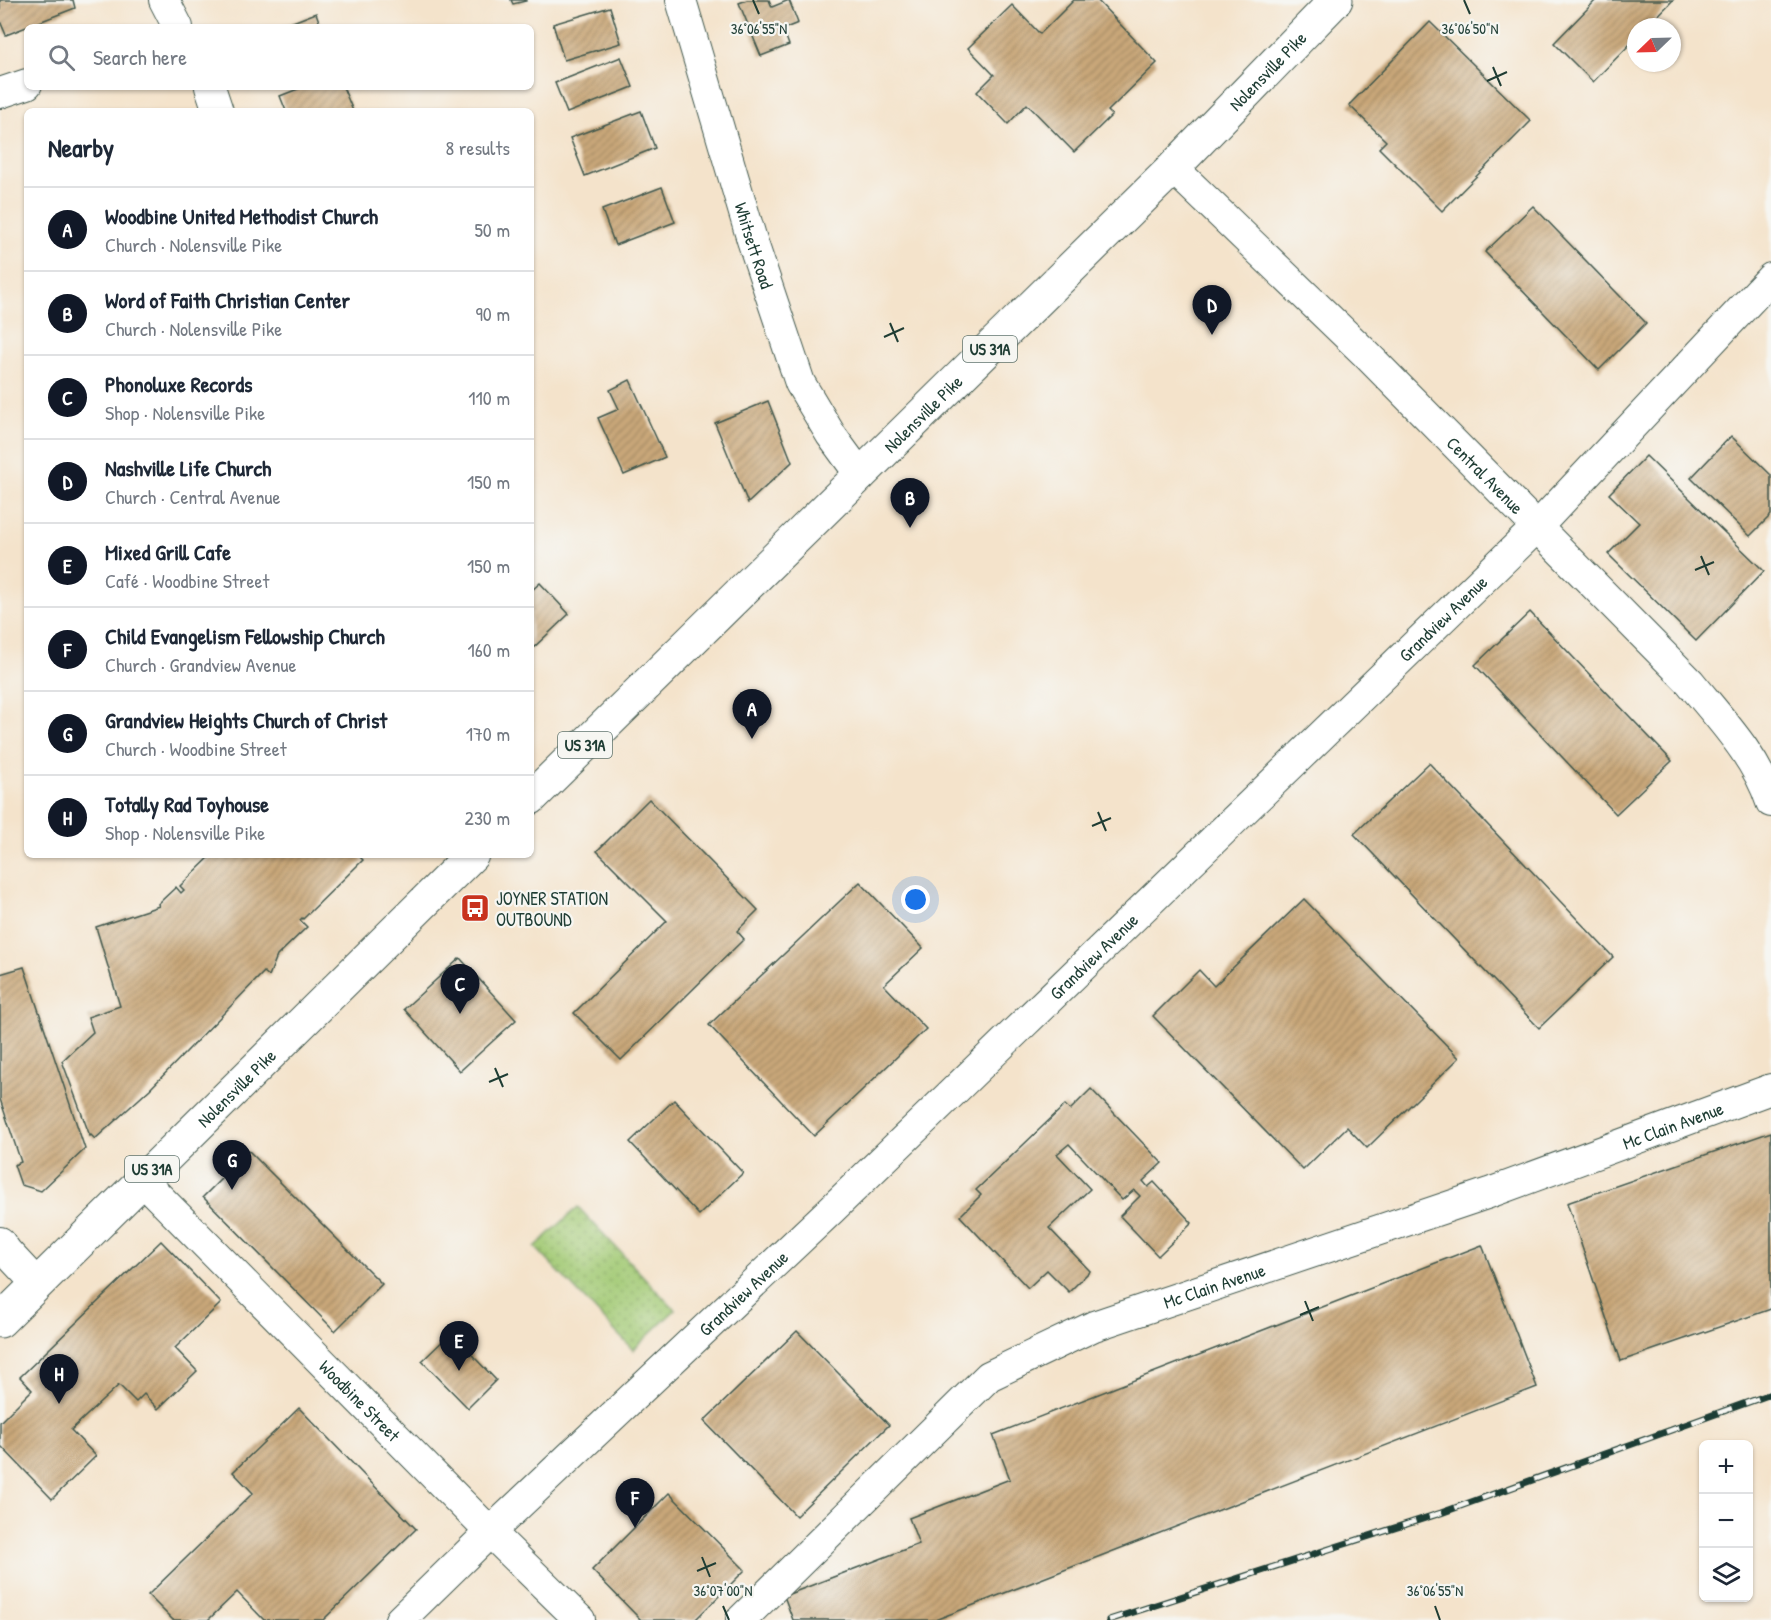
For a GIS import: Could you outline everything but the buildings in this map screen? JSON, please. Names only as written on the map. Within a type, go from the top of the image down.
[{"type":"main road","name":"Nolensville Pike","points":[[534,795],[1173,168],[1336,0]]},
{"type":"main road","name":"Nolensville Pike","points":[[0,1321],[469,858]]},
{"type":"street","points":[[164,0],[176,24]]},
{"type":"street","name":"Whitsett Road","points":[[681,0],[752,240],[800,383],[831,435],[861,476]]},
{"type":"street","points":[[0,93],[24,85]]},
{"type":"street","points":[[211,90],[217,108]]},
{"type":"street","name":"Central Avenue","points":[[1173,168],[1365,353],[1690,682],[1737,739],[1769,790]]},
{"type":"street","name":"Grandview Avenue","points":[[400,1620],[489,1532],[831,1210],[1538,526],[1771,278]]},
{"type":"street","name":"Mc Clain Avenue","points":[[741,1620],[989,1376],[1094,1326],[1489,1193],[1771,1089]]},
{"type":"street","name":"Woodbine Street","points":[[142,1180],[489,1532],[580,1620]]},
{"type":"street","points":[[0,1242],[37,1284]]},
{"type":"green space","points":[[578,1207],[675,1310],[633,1350],[535,1247]]},
{"type":"railway","points":[[1109,1620],[1441,1513],[1771,1394]]},
{"type":"place","name":"Nashville Life Church","points":[[1212,335]]},
{"type":"place","name":"Word of Faith Christian Center","points":[[910,528]]},
{"type":"place","name":"Woodbine United Methodist Church","points":[[752,739]]},
{"type":"place","name":"JOYNER STATION OUTBOUND","points":[[475,908]]},
{"type":"place","name":"Phonoluxe Records","points":[[460,1014]]},
{"type":"place","name":"Grandview Heights Church of Christ","points":[[232,1190]]},
{"type":"place","name":"Mixed Grill Cafe","points":[[459,1371]]},
{"type":"place","name":"Totally Rad Toyhouse","points":[[59,1404]]},
{"type":"place","name":"Child Evangelism Fellowship Church","points":[[635,1528]]}]
